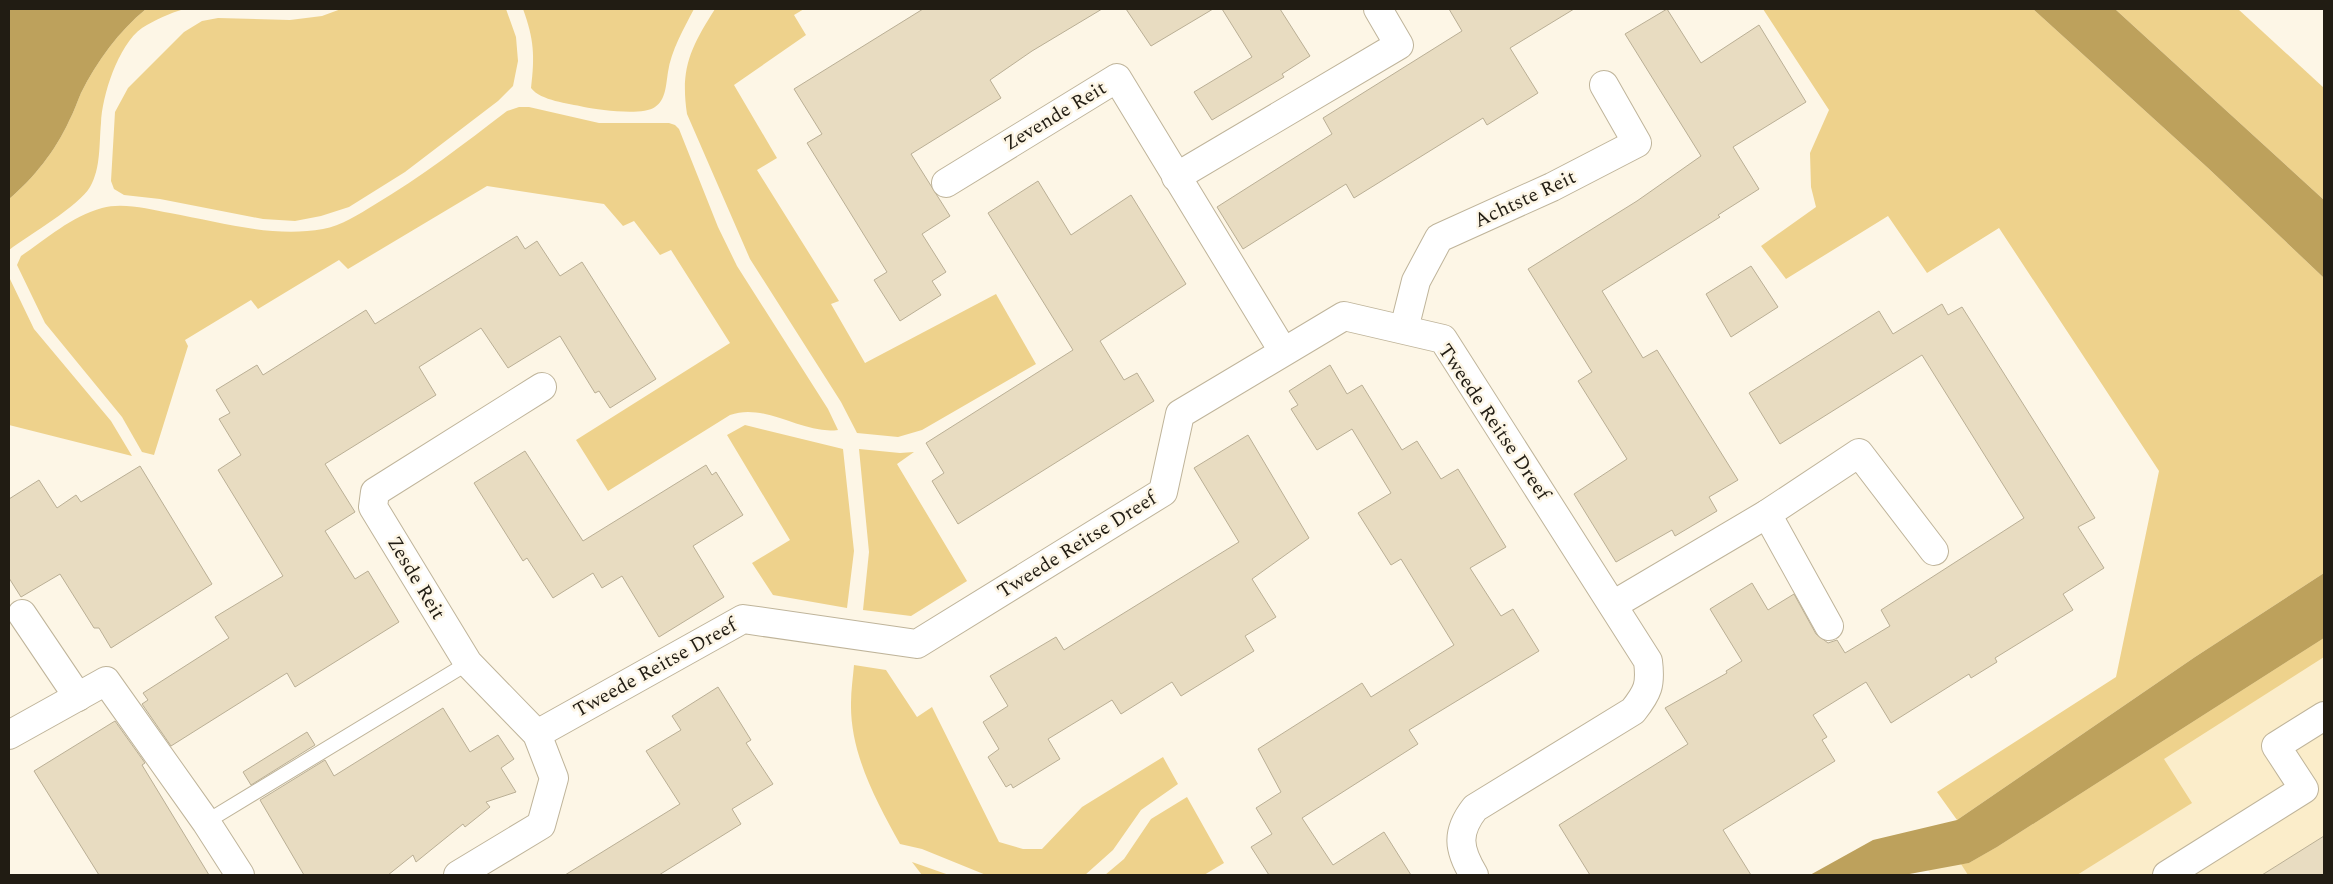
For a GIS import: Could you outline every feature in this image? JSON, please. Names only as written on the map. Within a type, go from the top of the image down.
[{"type":"street","points":[[1176,176],[1399,45],[1378,9]]},
{"type":"street","name":"Zevende Reit","points":[[946,183],[1117,78],[1284,351]]},
{"type":"street","name":"Achtste Reit","points":[[1404,329],[1416,281],[1439,238],[1552,187],[1637,143],[1604,84]]},
{"type":"street","name":"Tweede Reitse Dreef","points":[[536,734],[743,619],[917,644],[1163,492],[1180,414],[1344,316],[1443,339],[1648,661],[1650,679],[1646,695],[1633,711],[1476,808],[1465,820],[1460,841],[1464,858],[1474,875]]},
{"type":"street","name":"Zesde Reit","points":[[458,875],[541,825],[554,778],[536,734],[468,664],[374,507],[375,492],[542,388]]},
{"type":"street","points":[[1613,605],[1767,514],[1859,453],[1934,551]]},
{"type":"street","points":[[1767,514],[1829,626]]},
{"type":"street","points":[[22,614],[78,697]]},
{"type":"street","points":[[9,735],[106,681],[206,822],[240,875]]},
{"type":"street","points":[[2167,875],[2304,789],[2276,746],[2324,716]]},
{"type":"lane","points":[[206,822],[468,664]]},
{"type":"shaded area","points":[[9,9],[146,9],[127,27],[101,58],[81,93],[64,132],[51,153],[35,173],[9,199]]},
{"type":"shaded area","points":[[146,9],[184,9],[142,28],[133,36],[119,58],[104,99],[99,156],[94,180],[76,203],[9,250],[9,199],[35,173],[51,153],[64,132],[87,81],[101,58],[127,27]]},
{"type":"shaded area","points":[[341,9],[506,9],[516,37],[518,61],[513,86],[498,101],[405,172],[349,207],[321,216],[295,221],[263,219],[160,199],[124,195],[114,189],[111,181],[115,112],[128,88],[184,32],[202,21],[218,18],[290,20],[322,16]]},
{"type":"shaded area","points":[[523,9],[694,9],[672,56],[665,91],[659,104],[649,110],[631,112],[610,111],[555,101],[535,92],[531,88],[533,57],[531,39]]},
{"type":"shaded area","points":[[715,9],[804,9],[794,15],[806,35],[734,85],[777,158],[757,170],[839,301],[831,304],[865,363],[996,294],[1036,364],[922,430],[898,437],[857,433],[841,402],[750,259],[687,114],[685,84],[689,58]]},
{"type":"shaded area","points":[[1763,9],[2033,9],[2208,168],[2324,278],[2324,573],[2195,657],[1957,820],[1937,792],[2116,677],[2159,471],[1999,228],[1927,273],[1888,216],[1786,279],[1761,246],[1816,207],[1811,187],[1810,153],[1829,110]]},
{"type":"shaded area","points":[[2033,9],[2115,9],[2324,200],[2324,278],[2208,168]]},
{"type":"shaded area","points":[[2115,9],[2238,9],[2324,88],[2324,200]]},
{"type":"shaded area","points":[[519,107],[529,107],[599,123],[669,123],[679,129],[718,227],[737,266],[828,409],[838,430],[811,428],[770,415],[757,413],[744,412],[730,415],[608,491],[576,440],[730,343],[671,250],[660,255],[634,221],[623,226],[604,204],[487,186],[348,269],[339,260],[258,309],[251,300],[185,340],[188,346],[154,455],[142,452],[122,417],[45,323],[17,265],[21,256],[80,216],[110,206],[145,208],[246,228],[285,232],[330,227],[350,219],[409,183],[507,111]]},
{"type":"shaded area","points":[[9,277],[34,329],[111,421],[132,456],[9,425]]},
{"type":"shaded area","points":[[745,425],[843,449],[854,551],[847,608],[773,595],[752,563],[790,540],[727,435]]},
{"type":"shaded area","points":[[859,449],[900,453],[914,452],[897,464],[967,581],[911,616],[863,610],[869,552]]},
{"type":"shaded area","points":[[2324,573],[2324,638],[1997,847],[1969,863],[1904,875],[1810,875],[1873,840],[1957,820],[2195,657]]},
{"type":"shaded area","points":[[2324,610],[2324,875],[1931,875],[1918,854]]},
{"type":"shaded area","points":[[2324,638],[2324,657],[2164,759],[2192,803],[2077,875],[1968,875],[1961,864],[1969,863],[1997,847]]},
{"type":"shaded area","points":[[854,665],[886,670],[917,717],[932,707],[999,842],[1023,849],[1042,849],[1082,807],[1163,757],[1178,784],[1141,810],[1113,850],[1085,875],[986,875],[922,849],[900,844],[866,776],[855,740],[851,703]]},
{"type":"shaded area","points":[[1187,797],[1224,863],[1204,875],[1105,875],[1124,859],[1151,819]]},
{"type":"shaded area","points":[[912,862],[949,875],[922,875]]},
{"type":"building","points":[[923,9],[1102,9],[1032,51],[990,80],[1001,98],[911,154],[950,216],[922,234],[946,272],[932,281],[941,295],[900,321],[874,280],[887,272],[807,143],[822,134],[794,89]]},
{"type":"building","points":[[1126,9],[1213,9],[1151,46]]},
{"type":"building","points":[[1222,9],[1280,9],[1310,56],[1282,74],[1284,77],[1212,120],[1194,92],[1252,57]]},
{"type":"building","points":[[1449,9],[1574,9],[1510,48],[1538,93],[1487,125],[1483,118],[1354,198],[1346,184],[1243,249],[1217,207],[1332,134],[1323,118],[1462,31]]},
{"type":"building","points":[[1667,9],[1701,63],[1759,25],[1806,102],[1733,147],[1759,189],[1718,215],[1720,217],[1602,291],[1643,358],[1657,350],[1738,480],[1709,497],[1717,511],[1675,536],[1672,530],[1616,562],[1574,494],[1627,459],[1578,381],[1592,372],[1528,269],[1637,201],[1701,156],[1625,34]]},
{"type":"building","points":[[1038,181],[1071,235],[1131,195],[1186,284],[1100,341],[1124,380],[1137,373],[1154,401],[958,524],[932,481],[944,473],[926,443],[1073,350],[988,213]]},
{"type":"building","points":[[517,236],[525,249],[537,241],[560,276],[582,262],[656,379],[610,408],[599,391],[595,393],[560,336],[508,368],[481,328],[419,367],[436,395],[325,464],[355,512],[325,531],[355,579],[368,571],[399,622],[295,687],[287,673],[171,746],[142,704],[148,700],[143,693],[229,638],[215,617],[283,576],[218,470],[241,455],[219,419],[230,413],[216,390],[257,365],[263,375],[366,310],[375,324]]},
{"type":"building","points":[[1751,266],[1778,307],[1731,337],[1706,294]]},
{"type":"building","points":[[1942,304],[1948,315],[1962,307],[2095,518],[2078,527],[2104,568],[2063,594],[2073,610],[1995,658],[1997,662],[1971,678],[1969,674],[1891,723],[1866,682],[1813,715],[1827,737],[1822,740],[1835,761],[1723,830],[1751,875],[1590,875],[1559,825],[1688,744],[1665,708],[1727,673],[1726,671],[1742,661],[1710,609],[1752,583],[1768,610],[1794,594],[1816,634],[1828,643],[1837,640],[1845,653],[1890,626],[1881,610],[2024,518],[1922,355],[1780,444],[1749,393],[1879,311],[1893,334]]},
{"type":"building","points":[[1330,365],[1347,394],[1362,385],[1402,450],[1417,441],[1441,479],[1458,469],[1506,547],[1470,568],[1501,616],[1513,609],[1539,651],[1409,730],[1418,744],[1302,818],[1333,865],[1384,832],[1411,875],[1269,875],[1251,847],[1272,834],[1256,808],[1281,792],[1258,749],[1362,683],[1371,697],[1454,645],[1401,559],[1391,565],[1358,513],[1391,493],[1352,429],[1317,450],[1291,409],[1298,405],[1289,391]]},
{"type":"building","points":[[1248,435],[1309,538],[1252,579],[1276,617],[1245,636],[1254,651],[1181,696],[1172,682],[1121,714],[1112,700],[1048,739],[1060,759],[1013,788],[1011,784],[1006,787],[988,757],[999,749],[983,722],[1008,706],[990,676],[1056,637],[1064,650],[1239,542],[1194,468]]},
{"type":"building","points":[[525,451],[583,541],[706,465],[712,475],[716,472],[743,515],[693,546],[724,597],[659,637],[622,576],[602,588],[593,573],[553,598],[527,558],[523,561],[474,483]]},
{"type":"building","points":[[140,466],[212,584],[111,648],[99,628],[94,628],[60,574],[21,597],[9,578],[9,499],[39,480],[57,508],[76,495],[81,502]]},
{"type":"building","points":[[718,687],[751,740],[746,743],[773,784],[732,809],[741,824],[659,875],[565,875],[680,804],[646,751],[681,730],[672,716]]},
{"type":"building","points":[[443,708],[470,752],[498,735],[514,759],[501,768],[516,792],[486,802],[490,807],[465,827],[463,824],[416,862],[413,855],[388,875],[304,875],[260,800],[325,760],[334,776]]},
{"type":"building","points":[[115,721],[145,763],[142,765],[209,875],[99,875],[34,771]]},
{"type":"building","points":[[307,732],[315,745],[251,785],[243,772]]},
{"type":"building","points":[[2324,836],[2324,875],[2262,875]]}]
